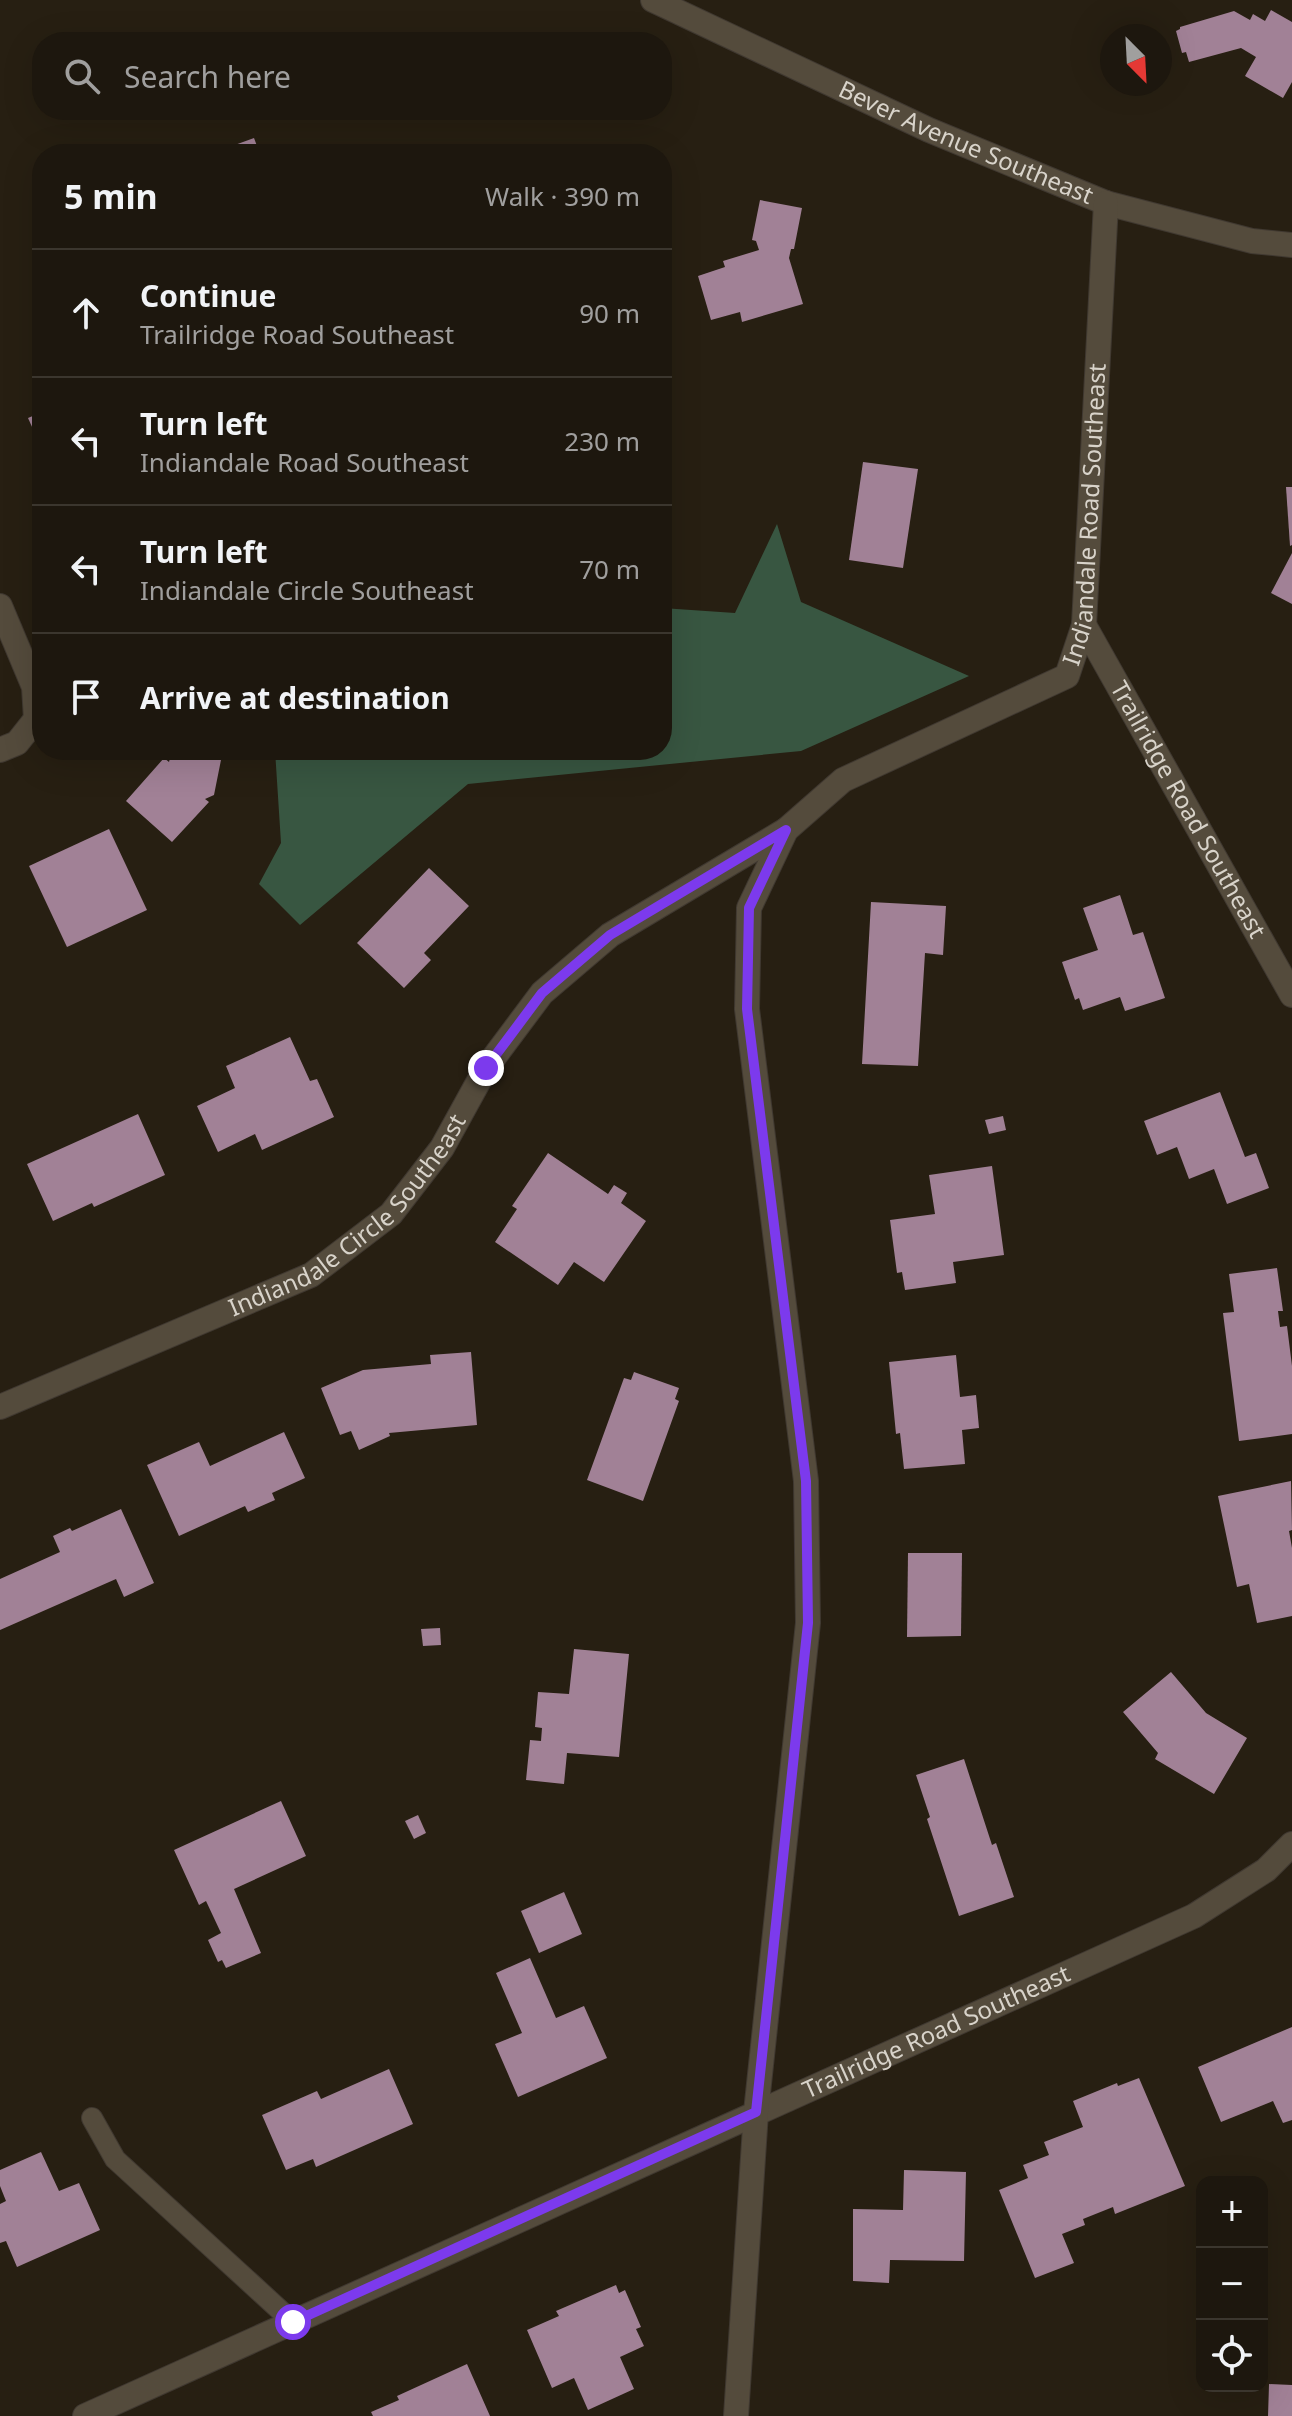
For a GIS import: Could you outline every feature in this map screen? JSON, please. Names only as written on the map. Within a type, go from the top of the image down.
[{"type":"street","name":"Bever Avenue Southeast","points":[[653,0],[929,130],[1106,203],[1252,241],[1292,245]]},
{"type":"street","name":"Indiandale Road Southeast","points":[[736,2416],[756,2112],[808,1623],[806,1481],[747,1009],[749,908],[786,830],[843,780],[1067,676],[1084,625],[1106,203]]},
{"type":"street","points":[[0,606],[32,682]]},
{"type":"street","name":"Trailridge Road Southeast","points":[[1084,625],[1292,995]]},
{"type":"street","points":[[0,750],[17,743],[32,724]]},
{"type":"street","name":"Indiandale Circle Southeast","points":[[0,1407],[311,1275],[391,1214],[442,1148],[486,1068],[542,993],[610,935],[786,830]]},
{"type":"street","name":"Trailridge Road Southeast","points":[[85,2416],[1194,1916],[1266,1870],[1292,1844]]},
{"type":"lane","points":[[92,2118],[115,2159],[293,2322]]},
{"type":"green space","points":[[777,524],[801,602],[969,676],[801,751],[468,784],[300,925],[259,884],[281,843],[276,760],[672,760],[672,609],[735,613]]},
{"type":"building","points":[[1271,10],[1292,22],[1292,82],[1283,98],[1245,76],[1256,57],[1241,48],[1189,62],[1186,52],[1182,53],[1176,31],[1180,27],[1234,11],[1250,20],[1253,14],[1265,21]]},
{"type":"building","points":[[254,138],[256,144],[238,144]]},
{"type":"building","points":[[760,200],[802,208],[794,249],[791,249],[789,258],[803,304],[742,322],[740,312],[711,320],[698,276],[725,267],[723,261],[759,250],[756,241],[752,240]]},
{"type":"building","points":[[863,462],[918,469],[903,568],[849,560]]},
{"type":"building","points":[[1286,487],[1292,487],[1290,546]]},
{"type":"building","points":[[1292,553],[1292,604],[1271,593]]},
{"type":"building","points":[[162,760],[221,760],[214,795],[205,799],[209,802],[172,842],[126,801]]},
{"type":"building","points":[[109,829],[147,910],[67,947],[29,866]]},
{"type":"building","points":[[429,868],[469,906],[424,953],[431,960],[404,988],[357,943]]},
{"type":"building","points":[[1120,895],[1133,935],[1143,932],[1165,998],[1125,1011],[1120,997],[1083,1010],[1079,998],[1075,1000],[1062,962],[1098,950],[1083,908]]},
{"type":"building","points":[[871,902],[946,906],[943,955],[925,953],[918,1066],[862,1064]]},
{"type":"building","points":[[290,1037],[310,1081],[317,1079],[334,1117],[262,1150],[255,1134],[218,1152],[197,1106],[235,1088],[226,1066]]},
{"type":"building","points":[[1220,1092],[1245,1157],[1256,1153],[1269,1188],[1227,1204],[1214,1169],[1189,1179],[1177,1147],[1157,1155],[1144,1121]]},
{"type":"building","points":[[138,1114],[165,1175],[94,1207],[92,1203],[53,1221],[27,1164]]},
{"type":"building","points":[[1003,1116],[1006,1130],[989,1134],[985,1120]]},
{"type":"building","points":[[548,1153],[608,1194],[614,1185],[627,1193],[621,1203],[646,1221],[604,1282],[574,1262],[558,1285],[495,1242],[517,1209],[512,1206]]},
{"type":"building","points":[[992,1166],[1004,1255],[953,1262],[956,1283],[905,1290],[902,1272],[897,1273],[890,1220],[935,1214],[929,1175]]},
{"type":"building","points":[[1277,1268],[1283,1311],[1278,1311],[1280,1327],[1287,1326],[1292,1366],[1292,1434],[1239,1441],[1223,1313],[1234,1312],[1229,1274]]},
{"type":"building","points":[[471,1352],[477,1425],[389,1433],[390,1436],[359,1450],[351,1431],[340,1435],[321,1388],[363,1370],[431,1364],[430,1355]]},
{"type":"building","points":[[956,1355],[960,1397],[976,1395],[979,1428],[962,1430],[965,1464],[904,1469],[900,1433],[896,1434],[889,1362]]},
{"type":"building","points":[[634,1372],[679,1388],[675,1399],[679,1401],[643,1501],[587,1480],[624,1378],[631,1380]]},
{"type":"building","points":[[284,1432],[305,1478],[272,1493],[275,1500],[248,1512],[245,1506],[179,1536],[147,1465],[199,1442],[210,1466]]},
{"type":"building","points":[[1291,1481],[1292,1616],[1257,1623],[1249,1584],[1237,1587],[1218,1496]]},
{"type":"building","points":[[121,1509],[154,1583],[124,1597],[116,1579],[0,1630],[0,1579],[60,1552],[53,1536]]},
{"type":"building","points":[[908,1553],[962,1553],[961,1636],[907,1637]]},
{"type":"building","points":[[440,1628],[441,1645],[423,1646],[421,1629]]},
{"type":"building","points":[[574,1649],[629,1654],[619,1757],[567,1753],[564,1784],[526,1780],[530,1740],[541,1741],[542,1728],[535,1727],[538,1692],[569,1694]]},
{"type":"building","points":[[1171,1672],[1206,1713],[1247,1738],[1214,1794],[1155,1759],[1158,1753],[1123,1712]]},
{"type":"building","points":[[964,1759],[992,1845],[996,1843],[1014,1897],[959,1916],[916,1775]]},
{"type":"building","points":[[281,1801],[306,1856],[234,1889],[261,1953],[226,1968],[222,1960],[218,1962],[208,1940],[221,1933],[206,1901],[199,1905],[174,1850]]},
{"type":"building","points":[[418,1815],[426,1833],[414,1839],[405,1821]]},
{"type":"building","points":[[564,1892],[582,1934],[539,1953],[521,1911]]},
{"type":"building","points":[[530,1958],[556,2018],[584,2006],[607,2058],[518,2097],[495,2044],[522,2033],[496,1973]]},
{"type":"building","points":[[1292,2027],[1292,2120],[1283,2123],[1273,2101],[1221,2122],[1198,2067]]},
{"type":"building","points":[[389,2069],[413,2124],[316,2167],[313,2159],[286,2170],[262,2115],[317,2091],[321,2099]]},
{"type":"building","points":[[1139,2078],[1185,2186],[1115,2214],[1113,2207],[1083,2219],[1085,2225],[1062,2234],[1074,2263],[1035,2278],[999,2190],[1028,2178],[1023,2165],[1049,2155],[1044,2142],[1083,2127],[1073,2101],[1117,2083],[1118,2086]]},
{"type":"building","points":[[41,2152],[59,2191],[79,2183],[100,2230],[17,2267],[6,2241],[0,2243],[0,2204],[6,2201],[0,2186],[0,2170]]},
{"type":"building","points":[[904,2170],[966,2172],[964,2261],[890,2260],[889,2283],[853,2281],[853,2209],[903,2210]]},
{"type":"building","points":[[616,2285],[619,2293],[625,2290],[641,2327],[636,2329],[644,2346],[620,2357],[634,2389],[588,2410],[574,2378],[552,2388],[527,2330],[559,2316],[556,2311]]},
{"type":"building","points":[[467,2364],[490,2416],[373,2416],[371,2412],[399,2400],[397,2396]]},
{"type":"building","points":[[1269,2384],[1292,2385],[1292,2416],[1268,2416]]},
{"type":"route","points":[[293,2322],[756,2112],[808,1623],[806,1481],[747,1009],[749,908],[786,830],[610,935],[542,993],[486,1068]]}]
